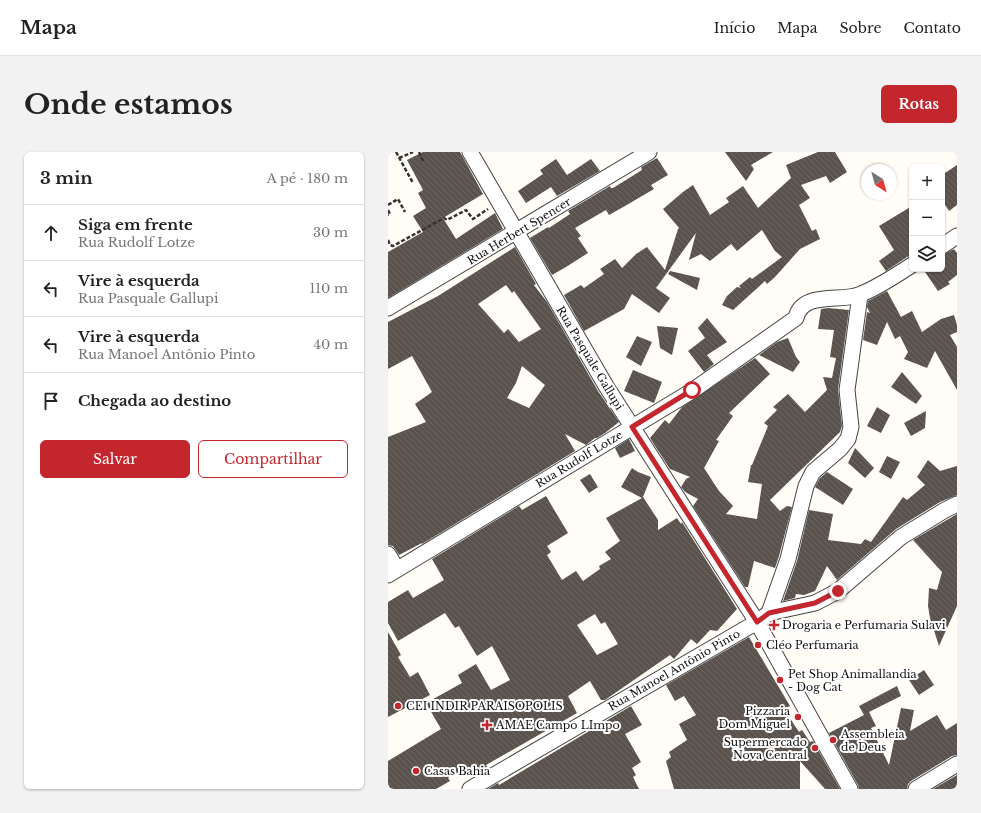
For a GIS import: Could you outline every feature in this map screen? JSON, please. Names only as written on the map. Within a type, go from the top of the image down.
[{"type":"street","name":"Rua Pasquale Gallupi","points":[[470,152],[606,386],[757,622],[850,789]]},
{"type":"street","name":"Rua Herbert Spencer","points":[[388,308],[516,233],[649,152]]},
{"type":"street","points":[[945,244],[957,236]]},
{"type":"street","name":"Rua Rudolf Lotze","points":[[393,572],[692,390],[796,318],[800,307],[821,299],[860,295],[909,267]]},
{"type":"street","points":[[769,613],[788,559],[806,486],[813,472],[840,449],[848,439],[851,427],[847,390],[860,295]]},
{"type":"street","name":"Rua Manoel Antônio Pinto","points":[[470,789],[757,622],[769,613],[815,603],[838,591],[901,537],[957,504]]},
{"type":"street","points":[[388,554],[393,572]]},
{"type":"street","points":[[916,789],[957,764]]},
{"type":"path","points":[[396,152],[413,183]]},
{"type":"path","points":[[399,158],[413,152]]},
{"type":"path","points":[[419,152],[423,161]]},
{"type":"path","points":[[388,205],[398,199],[405,212]]},
{"type":"path","points":[[388,240],[390,245],[393,246],[444,218],[447,220],[466,210],[473,219],[499,202]]},
{"type":"path","points":[[388,210],[390,214],[388,215]]},
{"type":"building","points":[[423,152],[460,152],[483,194],[443,218],[456,239],[495,213],[503,229],[388,298],[388,252],[423,232],[413,216],[426,208],[418,193],[423,190],[407,160]]},
{"type":"building","points":[[725,152],[773,152],[751,165],[754,169],[746,181]]},
{"type":"building","points":[[818,152],[835,152],[847,172],[830,183],[826,176],[801,185],[810,198],[799,205],[812,231],[816,229],[820,239],[800,249],[767,284],[765,281],[733,310],[722,305],[727,296],[737,287],[741,288],[739,286],[750,277],[752,279],[782,257],[775,251],[762,230],[737,251],[731,244],[710,261],[701,254],[689,260],[696,233],[656,288],[670,298],[659,313],[632,294],[624,309],[584,331],[564,295],[581,285],[584,288],[604,274],[600,269],[615,259],[622,268],[636,254],[647,247],[665,270],[679,228],[663,209],[683,192],[693,185],[710,215],[729,202],[726,198],[743,186],[758,208],[791,178],[786,165]]},
{"type":"building","points":[[657,158],[668,175],[651,185],[654,189],[625,206],[609,215],[606,210],[575,228],[581,236],[578,238],[588,253],[552,275],[530,238],[548,227],[549,228],[570,214],[568,211],[610,186],[613,188],[642,170],[641,167]]},
{"type":"building","points":[[556,159],[567,175],[591,159],[600,171],[557,196],[551,187],[526,203],[518,191],[543,174],[540,170]]},
{"type":"building","points":[[957,165],[957,205],[949,211],[945,205],[945,173]]},
{"type":"building","points":[[909,208],[909,257],[886,271],[879,261],[894,250],[879,226]]},
{"type":"building","points":[[515,247],[536,284],[534,285],[547,302],[598,391],[619,422],[586,445],[565,434],[575,451],[422,544],[399,555],[393,546],[388,545],[388,437],[426,422],[415,404],[432,392],[412,356],[388,369],[388,322],[438,296]],"holes":[[[506,285],[512,293],[514,291],[541,329],[519,342],[508,329],[504,333],[478,304]],[[522,366],[545,385],[529,408],[507,398],[516,383]]]},
{"type":"building","points":[[954,249],[957,253],[957,275],[948,282],[950,284],[938,291],[925,272],[945,272],[945,254]]},
{"type":"building","points":[[670,271],[700,278],[697,290],[668,274]]},
{"type":"building","points":[[887,291],[901,317],[912,311],[922,332],[941,319],[954,315],[957,325],[957,332],[950,335],[957,347],[957,390],[935,351],[927,368],[904,359],[908,352],[900,336],[895,339],[887,322],[877,345],[863,340],[867,312],[870,313],[867,307],[868,301]]},
{"type":"building","points":[[828,308],[849,310],[838,389],[842,426],[840,432],[770,500],[780,511],[787,506],[792,507],[779,556],[775,568],[754,561],[748,587],[745,587],[693,506],[698,499],[685,492],[681,487],[686,479],[690,477],[670,469],[650,438],[665,420],[669,424],[682,407],[755,358],[770,374],[729,413],[733,416],[716,440],[719,441],[704,468],[719,491],[733,506],[726,514],[757,519],[762,484],[748,482],[751,465],[768,426],[764,423],[777,410],[773,407],[788,394],[805,412],[827,390],[823,377],[832,378],[836,358],[830,357],[834,330],[818,329],[821,309]]},
{"type":"building","points":[[707,318],[727,342],[707,355],[714,364],[704,372],[688,351],[705,338],[698,328]]},
{"type":"building","points":[[657,326],[678,328],[672,355],[660,348]]},
{"type":"building","points":[[637,336],[652,342],[641,366],[626,357]]},
{"type":"building","points":[[788,338],[796,357],[800,362],[793,372],[759,355],[777,342]]},
{"type":"building","points":[[633,370],[662,382],[654,403],[624,391]]},
{"type":"building","points":[[902,372],[922,396],[916,404],[891,387]]},
{"type":"building","points":[[877,407],[890,415],[881,433],[867,426]]},
{"type":"building","points":[[926,411],[925,428],[911,436],[904,423]]},
{"type":"building","points":[[629,439],[635,451],[620,458],[615,448]]},
{"type":"building","points":[[855,448],[874,468],[865,478],[848,463]]},
{"type":"building","points":[[887,456],[900,462],[891,479],[879,472]]},
{"type":"building","points":[[928,460],[940,471],[957,466],[957,495],[940,502],[896,529],[837,580],[827,566],[815,591],[804,595],[796,594],[795,598],[783,601],[797,561],[809,510],[833,514],[828,540],[861,544],[865,539],[871,542],[903,497],[907,500],[925,485],[917,477]]},
{"type":"building","points":[[632,468],[651,477],[643,497],[658,520],[658,530],[677,518],[681,524],[682,522],[737,609],[717,631],[710,630],[697,644],[691,639],[674,659],[670,655],[605,700],[601,700],[590,681],[568,696],[577,713],[486,765],[488,768],[473,777],[468,767],[448,778],[450,781],[436,789],[388,789],[388,761],[441,729],[426,703],[462,683],[458,675],[476,664],[491,690],[510,680],[492,646],[477,656],[459,626],[455,628],[445,613],[398,641],[388,623],[388,602],[408,590],[413,598],[444,580],[432,559],[519,506],[522,510],[546,496],[568,533],[547,546],[551,552],[547,555],[562,580],[576,571],[583,581],[600,569],[599,566],[611,559],[605,552],[620,541],[606,518],[642,498],[621,487]],"holes":[[[595,614],[601,624],[605,622],[618,644],[597,655],[577,625]]]},
{"type":"building","points":[[827,472],[853,489],[843,505],[815,487],[820,478]]},
{"type":"building","points":[[590,474],[598,487],[589,493],[580,480]]},
{"type":"building","points":[[957,514],[957,606],[939,646],[930,618],[928,606],[929,588],[937,590],[942,572],[913,540]]},
{"type":"building","name":"CEI INDIR PARAISOPOLIS","points":[[388,632],[401,655],[398,657],[410,677],[418,672],[430,695],[388,717]]},
{"type":"building","points":[[749,637],[790,706],[784,709],[799,732],[802,730],[810,742],[813,741],[840,789],[825,789],[800,761],[800,789],[674,789],[666,761],[671,757],[669,752],[687,740],[679,724],[696,715],[684,696],[675,701],[666,685]]},
{"type":"building","points":[[924,670],[934,685],[919,695],[909,680]]},
{"type":"building","points":[[897,686],[901,696],[869,712],[876,726],[871,728],[889,765],[901,708],[914,710],[910,731],[937,715],[946,730],[957,723],[957,755],[952,756],[911,781],[908,784],[907,789],[859,789],[829,733],[864,715],[859,706]]},
{"type":"building","points":[[631,706],[642,725],[625,734],[641,762],[632,768],[636,775],[633,777],[639,789],[488,789],[498,783],[499,785]]},
{"type":"building","points":[[957,775],[957,789],[933,789]]},
{"type":"place","name":"Drogaria e Perfumaria Sulavi","points":[[774,625]]},
{"type":"place","name":"Cléo Perfumaria","points":[[758,645]]},
{"type":"place","name":"Pet Shop Animallandia - Dog Cat","points":[[780,680]]},
{"type":"place","name":"CEI INDIR PARAISOPOLIS","points":[[398,706]]},
{"type":"place","name":"Pizzaria Dom Miguel","points":[[798,717]]},
{"type":"place","name":"AMAE Campo LImpo","points":[[487,725]]},
{"type":"place","name":"Assembleia de Deus","points":[[833,740]]},
{"type":"place","name":"Supermercado Nova Central","points":[[815,748]]},
{"type":"place","name":"Casas Bahia","points":[[416,771]]},
{"type":"route","points":[[692,390],[632,427],[757,622],[769,613],[815,603],[838,591]]}]
